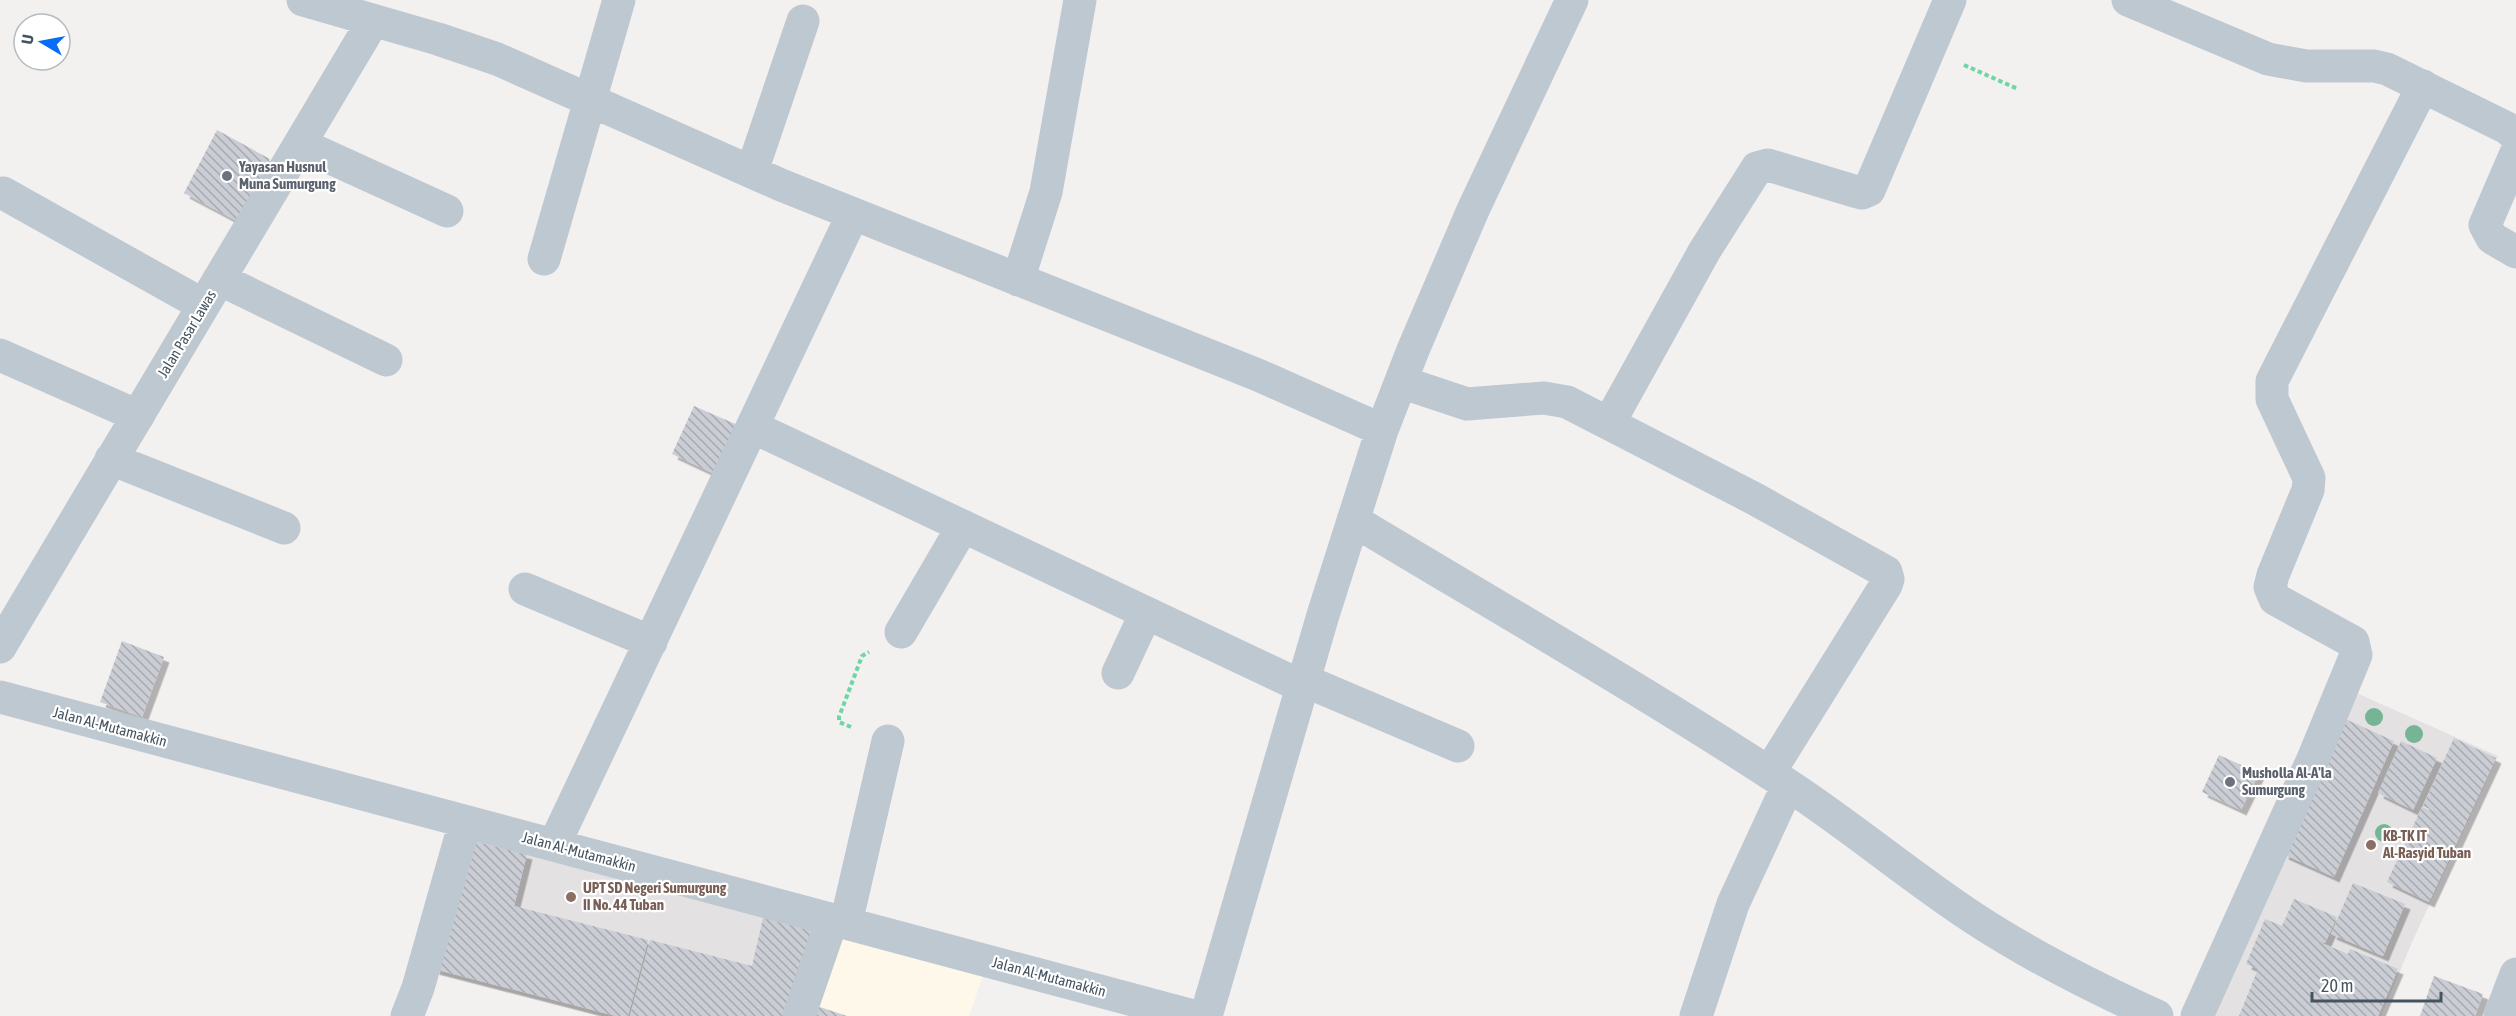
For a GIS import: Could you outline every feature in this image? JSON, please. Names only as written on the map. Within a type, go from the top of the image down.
[{"type":"street","points":[[303,0],[465,47],[591,99],[853,214],[1258,375],[1382,430]]},
{"type":"street","points":[[544,259],[620,0]]},
{"type":"street","points":[[1018,280],[1046,192],[1080,0]]},
{"type":"street","points":[[1206,1016],[1302,683],[1382,430],[1473,210],[1572,0]]},
{"type":"street","points":[[1609,423],[1686,282],[1760,166],[1768,165],[1854,191],[1866,192],[1873,183],[1950,0]]},
{"type":"street","points":[[2128,0],[2262,57],[2291,64],[2382,67],[2507,128],[2516,136]]},
{"type":"street","name":"Jalan Pasar Lawas","points":[[0,646],[373,21]]},
{"type":"street","points":[[752,171],[803,21]]},
{"type":"street","points":[[2197,1016],[2313,759],[2356,655],[2355,646],[2349,639],[2275,599],[2271,591],[2273,575],[2308,490],[2309,478],[2272,399],[2272,381],[2423,86]]},
{"type":"street","points":[[300,144],[447,211]]},
{"type":"street","points":[[2516,153],[2485,225],[2492,238],[2516,252]]},
{"type":"street","points":[[3,193],[211,292],[386,360]]},
{"type":"street","points":[[554,845],[853,214]]},
{"type":"street","points":[[0,355],[138,416]]},
{"type":"street","points":[[1401,382],[1467,404],[1534,398],[1558,399],[1755,499],[1883,570],[1887,575],[1886,585],[1779,779],[1733,904],[1696,1016]]},
{"type":"street","points":[[753,427],[1146,613],[1302,683],[1458,746]]},
{"type":"street","points":[[111,459],[284,528]]},
{"type":"street","points":[[1353,520],[1625,683],[1779,779],[1853,828],[1982,923],[2082,981],[2157,1016]]},
{"type":"street","points":[[901,632],[963,526]]},
{"type":"street","points":[[525,588],[651,642]]},
{"type":"street","points":[[1118,673],[1146,613]]},
{"type":"street","name":"Jalan Al-Mutamakkin","points":[[0,697],[1193,1016]]},
{"type":"street","points":[[799,1016],[839,921],[888,741]]},
{"type":"street","points":[[406,1016],[418,988],[465,822]]},
{"type":"street","points":[[2500,1016],[2516,974]]},
{"type":"path","points":[[1930,50],[2018,89]]},
{"type":"path","points":[[888,741],[842,724],[838,719],[862,656],[890,644],[901,632]]},
{"type":"shaded area","name":"KB-TK IT Al-Rasyid Tuban","points":[[2352,691],[2498,756],[2413,940],[2381,1016],[2209,1016]]},
{"type":"shaded area","name":"UPT SD Negeri Sumurgung II No. 44 Tuban","points":[[469,839],[823,932],[793,1016],[599,1016],[431,973]]},
{"type":"shaded area","points":[[836,936],[983,976],[969,1016],[806,1016]]},
{"type":"building","name":"Yayasan Husnul Muna Sumurgung","points":[[217,130],[270,159],[237,221],[184,193]]},
{"type":"building","points":[[694,406],[740,426],[717,475],[672,454]]},
{"type":"building","points":[[122,641],[164,657],[142,717],[100,702]]},
{"type":"building","points":[[2343,718],[2394,741],[2334,877],[2283,854]]},
{"type":"building","points":[[2454,738],[2496,758],[2429,902],[2387,882],[2422,807],[2457,822],[2423,806]]},
{"type":"building","points":[[2401,741],[2437,758],[2413,810],[2378,793]]},
{"type":"building","name":"Musholla Al-A'la Sumurgung","points":[[2219,755],[2259,773],[2241,810],[2202,792]]},
{"type":"building","points":[[469,840],[527,854],[514,906],[648,940],[628,1016],[616,1016],[434,969]]},
{"type":"building","points":[[2353,883],[2405,904],[2383,956],[2331,934]]},
{"type":"building","points":[[2294,899],[2337,917],[2325,943],[2305,936],[2348,954],[2350,949],[2398,969],[2378,1016],[2239,1016],[2258,969],[2246,964],[2265,919],[2282,926]]},
{"type":"building","points":[[763,918],[821,933],[792,1016],[630,1016],[650,940],[752,966]]},
{"type":"building","points":[[2434,976],[2483,994],[2475,1016],[2420,1016]]},
{"type":"building","points":[[817,1006],[847,1016],[814,1016]]},
{"type":"place","name":"Yayasan Husnul Muna Sumurgung","points":[[227,176]]},
{"type":"place","name":"Musholla Al-A'la Sumurgung","points":[[2230,782]]},
{"type":"place","name":"KB-TK IT Al-Rasyid Tuban","points":[[2371,845]]},
{"type":"place","name":"UPT SD Negeri Sumurgung II No. 44 Tuban","points":[[571,897]]}]
